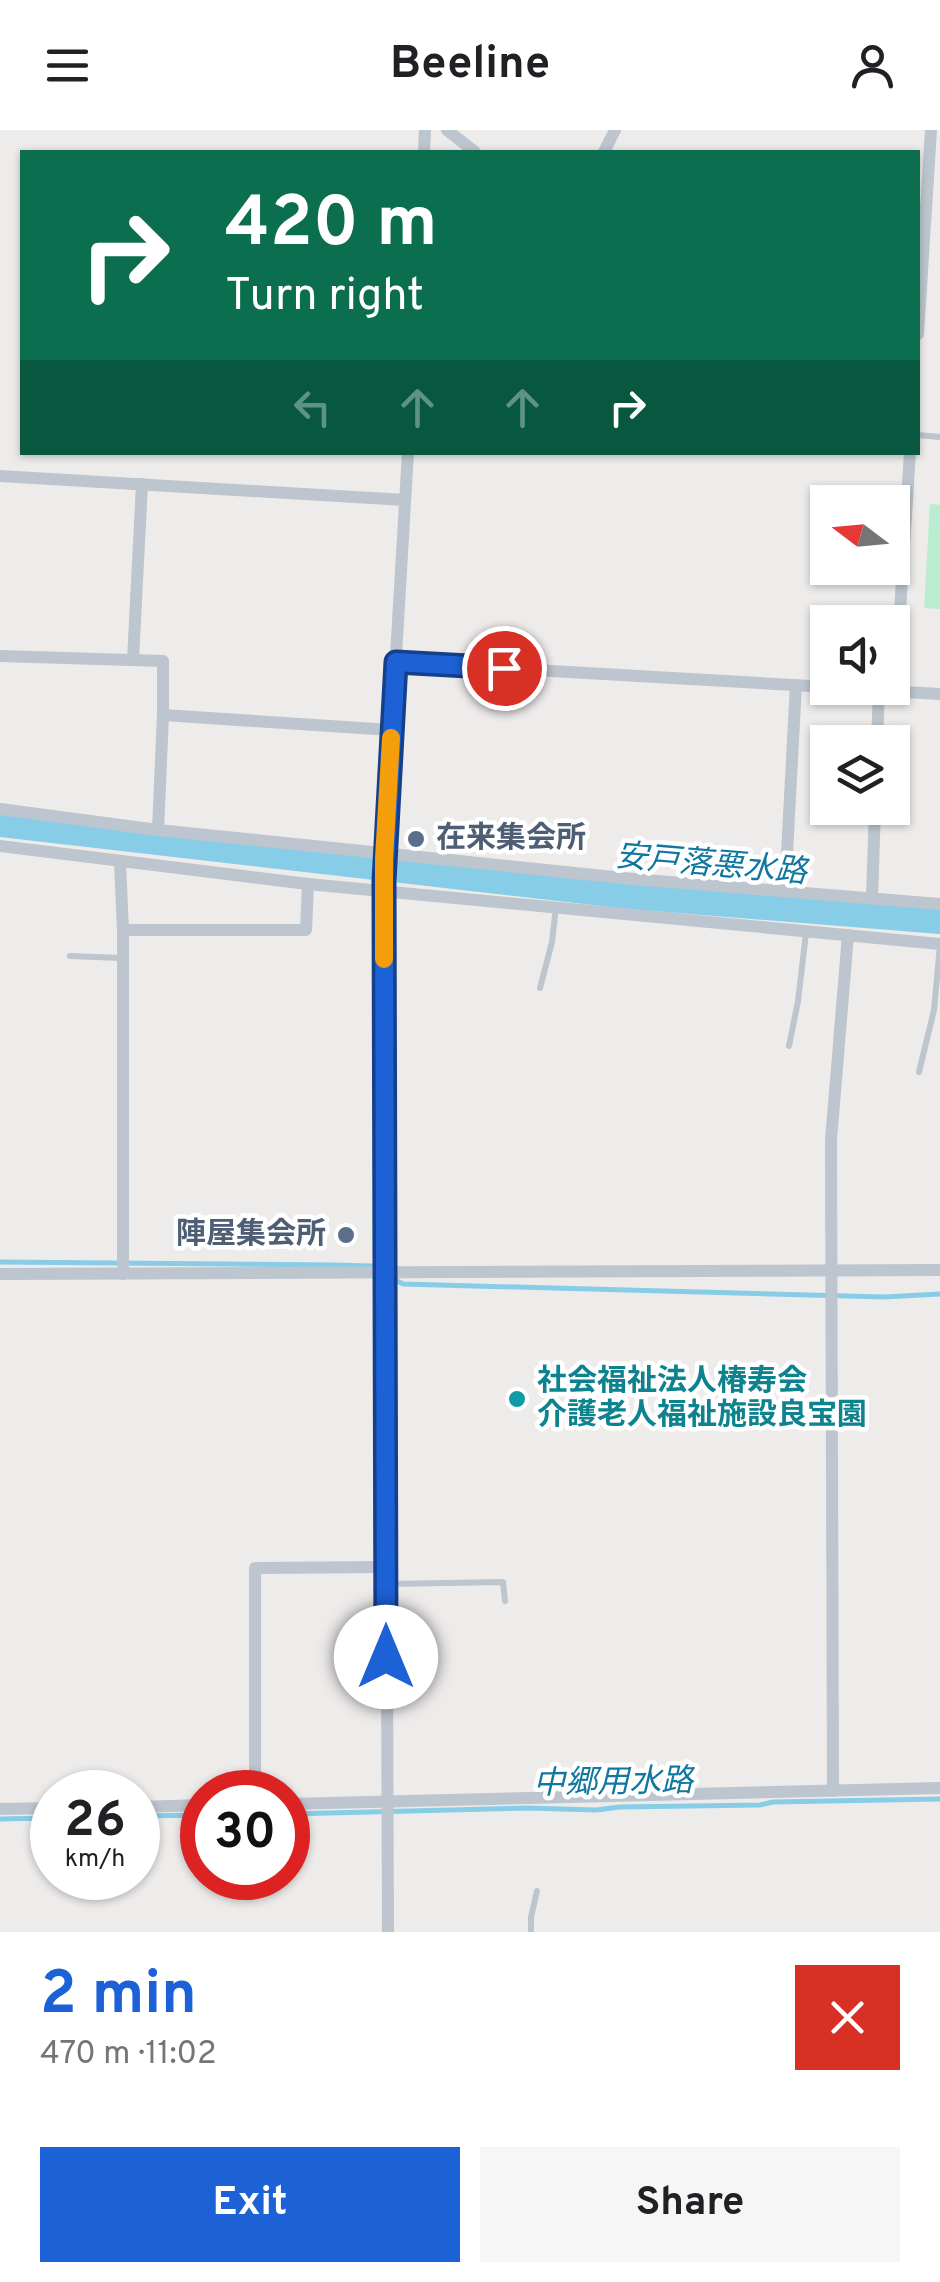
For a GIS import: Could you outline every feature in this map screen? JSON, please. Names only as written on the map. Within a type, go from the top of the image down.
[{"type":"street","points":[[447,130],[472,150]]},
{"type":"street","points":[[920,303],[931,130]]},
{"type":"street","points":[[388,1932],[384,856],[408,455]]},
{"type":"street","points":[[900,605],[910,455]]},
{"type":"street","points":[[0,476],[405,500]]},
{"type":"street","points":[[132,660],[142,484]]},
{"type":"street","points":[[0,656],[163,661],[158,830]]},
{"type":"street","points":[[396,662],[810,686]]},
{"type":"street","points":[[785,890],[796,685]]},
{"type":"street","points":[[910,692],[940,694]]},
{"type":"street","points":[[163,715],[392,730]]},
{"type":"street","points":[[0,809],[384,856],[940,904]]},
{"type":"street","points":[[872,898],[874,825]]},
{"type":"street","points":[[0,846],[308,884],[384,886],[940,944]]},
{"type":"street","points":[[120,862],[122,1274]]},
{"type":"street","points":[[122,930],[306,930],[308,884]]},
{"type":"street","points":[[833,1791],[830,1140],[848,936]]},
{"type":"street","points":[[0,1274],[940,1270]]},
{"type":"street","points":[[255,1770],[254,1568],[386,1567]]},
{"type":"street","points":[[310,1804],[940,1788]]},
{"type":"street","points":[[0,1809],[30,1808]]},
{"type":"lane","points":[[504,668],[505,630]]},
{"type":"lane","points":[[540,988],[556,906]]},
{"type":"lane","points":[[789,1046],[806,931]]},
{"type":"lane","points":[[919,1072],[934,1010],[940,944]]},
{"type":"lane","points":[[70,956],[122,958]]},
{"type":"lane","points":[[386,1584],[503,1582],[504,1601]]},
{"type":"lane","points":[[532,1932],[537,1891]]},
{"type":"green space","points":[[930,504],[940,505],[940,609],[924,608]]},
{"type":"waterway","name":"安戸落悪水路","points":[[0,823],[629,895],[940,920]]},
{"type":"waterway","points":[[0,1262],[334,1265],[376,1269]]},
{"type":"waterway","points":[[390,1277],[403,1284],[884,1297],[940,1294]]},
{"type":"waterway","name":"中郷用水路","points":[[310,1813],[596,1810],[940,1799]]},
{"type":"waterway","name":"中郷用水路","points":[[160,1816],[180,1815]]},
{"type":"waterway","name":"中郷用水路","points":[[0,1819],[30,1818]]},
{"type":"slow traffic","points":[[384,959],[384,859],[391,738]]},
{"type":"place","name":"在来集会所","points":[[416,839]]},
{"type":"place","name":"陣屋集会所","points":[[346,1235]]},
{"type":"place","name":"社会福祉法人椿寿会 介護老人福祉施設良宝園","points":[[517,1399]]},
{"type":"route","points":[[386,1657],[384,852],[396,662],[504,668]]}]
